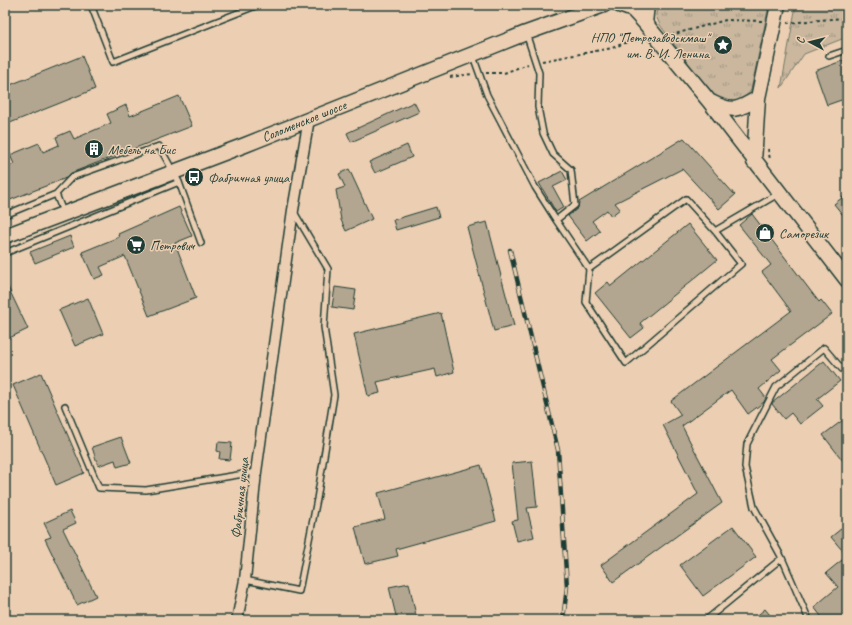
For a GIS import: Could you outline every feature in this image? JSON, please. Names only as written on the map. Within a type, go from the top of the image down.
[{"type":"main road","name":"Соломенское шоссе","points":[[5,236],[63,213],[176,177],[309,119],[526,33],[604,5]]},
{"type":"main road","points":[[619,5],[633,10],[645,23],[709,101],[754,162],[847,280]]},
{"type":"main road","points":[[645,23],[647,5]]},
{"type":"main road","points":[[754,162],[758,98],[783,25],[778,5]]},
{"type":"main road","points":[[709,101],[727,110],[747,105],[758,98]]},
{"type":"street","name":"Фабричная улица","points":[[237,620],[245,580],[256,472],[293,210],[309,119]]},
{"type":"lane","points":[[91,5],[113,62],[258,5]]},
{"type":"lane","points":[[526,33],[539,73],[538,107],[543,134],[553,154],[571,170],[575,205],[556,220]]},
{"type":"lane","points":[[829,56],[847,50]]},
{"type":"lane","points":[[472,54],[490,102],[535,187],[589,270],[586,302],[626,363],[741,264],[715,231],[686,199],[589,270]]},
{"type":"lane","points":[[5,215],[56,194],[72,177],[159,146],[176,177],[201,243]]},
{"type":"lane","points":[[5,253],[176,177]]},
{"type":"lane","points":[[56,194],[63,213]]},
{"type":"lane","points":[[715,231],[779,194]]},
{"type":"lane","points":[[245,580],[299,591],[317,499],[334,395],[324,327],[328,269],[293,210]]},
{"type":"lane","points":[[808,620],[782,558],[754,507],[745,467],[747,444],[776,387],[824,348],[842,369],[847,365]]},
{"type":"lane","points":[[64,406],[99,488],[146,490],[256,472]]},
{"type":"lane","points":[[706,620],[782,558]]},
{"type":"path","points":[[480,73],[504,73],[535,62],[612,48],[630,41],[657,38],[726,20],[783,25],[842,18],[847,19]]},
{"type":"path","points":[[767,142],[770,163]]},
{"type":"green space","points":[[657,5],[769,5],[751,90],[747,95],[734,101],[725,101],[713,97],[660,25],[656,16]]},
{"type":"green space","points":[[796,5],[847,5],[847,37],[804,54],[781,88]]},
{"type":"building","points":[[82,56],[95,89],[5,125],[5,87]]},
{"type":"building","points":[[847,59],[847,98],[827,105],[815,71]]},
{"type":"building","name":"Мебель на Бис","points":[[179,96],[192,126],[71,173],[66,178],[5,202],[5,168],[14,164],[10,155],[39,143],[43,152],[59,145],[56,137],[70,131],[74,139],[111,123],[107,114],[126,105],[130,116]]},
{"type":"building","points":[[414,102],[419,112],[351,142],[347,133]]},
{"type":"building","points":[[684,138],[735,195],[719,209],[682,169],[615,203],[620,209],[611,216],[607,210],[592,221],[600,231],[587,241],[568,216],[578,208],[579,202]]},
{"type":"building","points":[[407,145],[412,157],[375,173],[369,162]]},
{"type":"building","points":[[349,169],[372,219],[346,231],[341,220],[336,190],[345,187],[339,174]]},
{"type":"building","points":[[562,171],[567,180],[553,187],[564,207],[556,212],[539,183]]},
{"type":"building","points":[[847,194],[847,220],[834,204]]},
{"type":"building","points":[[179,207],[192,236],[175,243],[196,298],[149,316],[125,256],[100,267],[104,275],[94,279],[82,252],[119,237],[118,234]]},
{"type":"building","points":[[436,207],[439,217],[396,230],[393,220]]},
{"type":"building","points":[[752,214],[819,302],[821,300],[832,314],[772,359],[781,370],[759,389],[766,398],[764,402],[748,414],[731,390],[682,426],[722,503],[613,582],[601,565],[698,494],[663,425],[681,415],[671,401],[791,311],[762,272],[771,265],[739,225]]},
{"type":"building","points":[[487,222],[514,326],[494,331],[467,227]]},
{"type":"building","points":[[688,224],[717,260],[640,323],[644,328],[631,338],[595,293],[608,282],[611,286]]},
{"type":"building","points":[[70,236],[74,247],[35,263],[30,252]]},
{"type":"building","points":[[5,281],[28,329],[5,340]]},
{"type":"building","points":[[335,287],[356,290],[353,310],[332,307]]},
{"type":"building","points":[[88,298],[103,334],[75,346],[59,310]]},
{"type":"building","points":[[441,313],[454,372],[437,377],[435,369],[377,382],[380,393],[368,396],[354,334]]},
{"type":"building","points":[[824,361],[840,381],[817,399],[823,406],[800,424],[791,413],[784,419],[772,403]]},
{"type":"building","points":[[41,373],[84,473],[56,485],[13,385]]},
{"type":"building","points":[[847,417],[847,466],[823,435]]},
{"type":"building","points":[[121,437],[131,463],[117,467],[115,460],[98,466],[92,447]]},
{"type":"building","points":[[218,442],[232,443],[230,460],[219,459],[220,452],[217,451]]},
{"type":"building","points":[[532,461],[537,507],[527,508],[534,537],[517,541],[512,521],[518,520],[512,463]]},
{"type":"building","points":[[481,465],[496,521],[396,549],[398,556],[365,564],[355,527],[385,519],[378,493]]},
{"type":"building","points":[[70,511],[76,523],[63,529],[96,596],[77,605],[45,539],[51,537],[44,523]]},
{"type":"building","points":[[847,524],[847,556],[831,537]]},
{"type":"building","points":[[733,526],[756,557],[703,596],[680,565]]},
{"type":"building","points":[[847,556],[847,620],[824,620],[814,607],[838,587],[826,573]]},
{"type":"building","points":[[409,583],[417,620],[397,620],[389,587]]},
{"type":"building","points":[[765,609],[774,620],[752,620]]},
{"type":"railway","points":[[510,250],[558,450],[567,587],[563,620]]},
{"type":"place","name":"НПО \"Петрозаводскмаш\" им. В. И. Ленина","points":[[723,45]]},
{"type":"place","name":"Мебель на Бис","points":[[94,149]]},
{"type":"place","name":"Фабричная улица","points":[[194,177]]},
{"type":"place","name":"Саморезик","points":[[765,233]]},
{"type":"place","name":"Петрович","points":[[136,245]]}]
